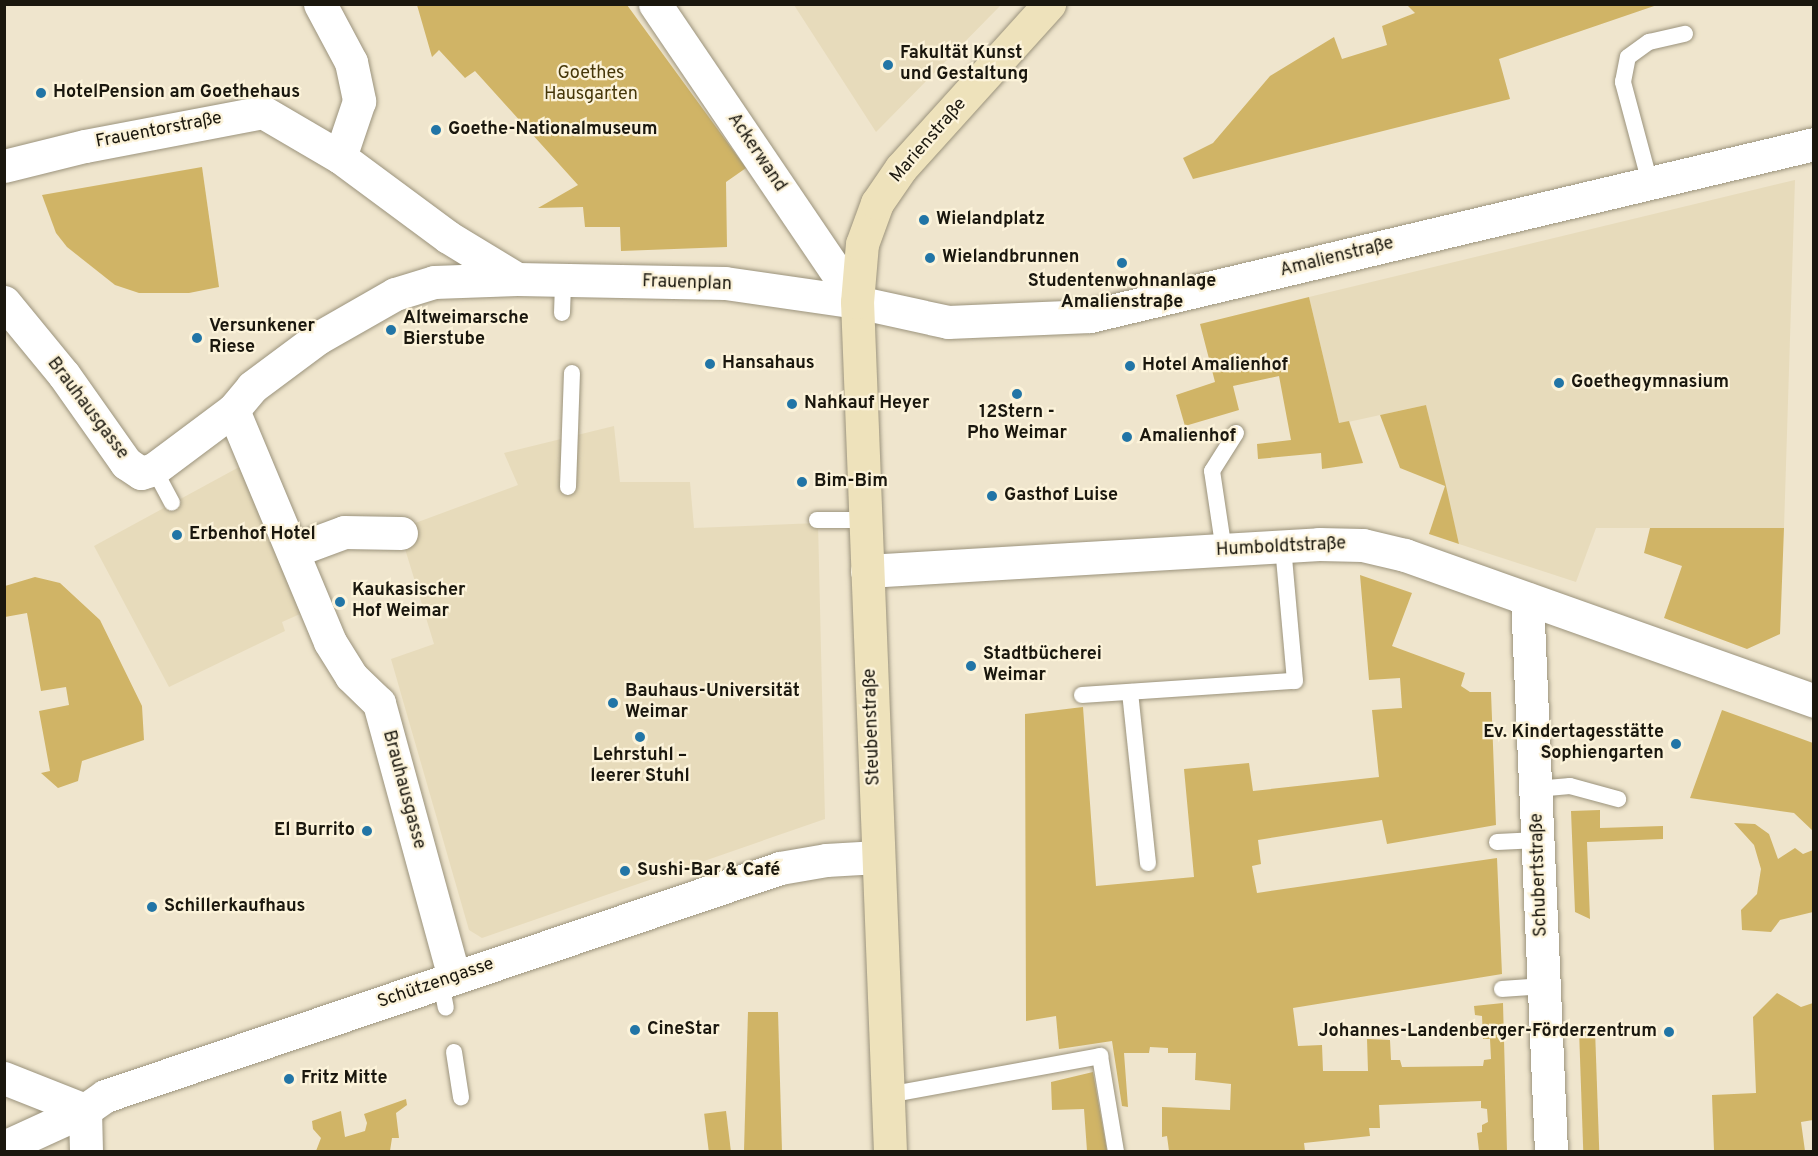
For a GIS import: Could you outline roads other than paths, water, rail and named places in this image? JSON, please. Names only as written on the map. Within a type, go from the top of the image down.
[{"type":"street","points":[[320,4],[351,62],[359,101],[340,157]]},
{"type":"street","name":"Ackerwand","points":[[655,4],[857,302]]},
{"type":"street","name":"Marienstraße","points":[[857,302],[862,244],[877,203],[901,168],[1049,4]]},
{"type":"street","name":"Frauentorstraße","points":[[17,164],[85,146],[263,112],[310,138]]},
{"type":"street","name":"Frauenplan","points":[[310,138],[340,157],[448,237],[517,279],[562,297],[725,283],[857,302]]},
{"type":"street","name":"Amalienstraße","points":[[857,302],[948,322],[1090,316],[1814,144]]},
{"type":"street","name":"Frauenplan","points":[[233,410],[252,387],[318,338],[395,294],[434,282],[517,279]]},
{"type":"street","name":"Brauhausgasse","points":[[4,302],[64,375],[126,463],[141,473],[154,469]]},
{"type":"street","name":"Steubenstraße","points":[[857,302],[890,1152]]},
{"type":"street","points":[[154,469],[233,410]]},
{"type":"street","name":"Brauhausgasse","points":[[233,410],[330,642],[351,676],[379,703],[447,990]]},
{"type":"street","points":[[293,551],[344,532],[400,533]]},
{"type":"street","name":"Humboldtstraße","points":[[867,571],[1283,547],[1363,545],[1405,555],[1814,701]]},
{"type":"street","name":"Schubertstraße","points":[[1527,599],[1551,1152]]},
{"type":"street","name":"Schützengasse","points":[[4,1147],[85,1110],[105,1096],[447,990],[780,868],[826,860],[878,857]]},
{"type":"street","points":[[4,1078],[85,1110],[86,1152]]},
{"type":"lane","points":[[1650,183],[1623,82],[1628,57],[1649,42],[1685,34]]},
{"type":"lane","points":[[568,487],[573,373]]},
{"type":"lane","points":[[1224,551],[1212,471],[1236,433]]},
{"type":"lane","points":[[154,469],[172,503]]},
{"type":"lane","points":[[817,520],[865,520]]},
{"type":"lane","points":[[1082,695],[1295,681],[1283,547]]},
{"type":"lane","points":[[1130,692],[1148,863]]},
{"type":"lane","points":[[1536,789],[1570,786],[1617,799]]},
{"type":"lane","points":[[1497,842],[1538,840]]},
{"type":"lane","points":[[1502,989],[1544,986]]},
{"type":"lane","points":[[454,1052],[461,1097]]},
{"type":"lane","points":[[888,1095],[1100,1056],[1116,1152]]},
{"type":"place","name":"Fakultät Kunst und Gestaltung","points":[[888,65]]},
{"type":"place","name":"HotelPension am Goethehaus","points":[[41,93]]},
{"type":"place","name":"Goethe-Nationalmuseum","points":[[436,130]]},
{"type":"place","name":"Wielandplatz","points":[[924,220]]},
{"type":"place","name":"Wielandbrunnen","points":[[930,258]]},
{"type":"place","name":"Studentenwohnanlage Amalienstraße","points":[[1122,263]]},
{"type":"place","name":"Altweimarsche Bierstube","points":[[391,330]]},
{"type":"place","name":"Versunkener Riese","points":[[197,338]]},
{"type":"place","name":"Hansahaus","points":[[710,364]]},
{"type":"place","name":"Hotel Amalienhof","points":[[1130,366]]},
{"type":"place","name":"Goethegymnasium","points":[[1559,383]]},
{"type":"place","name":"12Stern - Pho Weimar","points":[[1017,394]]},
{"type":"place","name":"Nahkauf Heyer","points":[[792,404]]},
{"type":"place","name":"Amalienhof","points":[[1127,437]]},
{"type":"place","name":"Bim-Bim","points":[[802,482]]},
{"type":"place","name":"Gasthof Luise","points":[[992,496]]},
{"type":"place","name":"Erbenhof Hotel","points":[[177,535]]},
{"type":"place","name":"Kaukasischer Hof Weimar","points":[[340,602]]},
{"type":"place","name":"Stadtbücherei Weimar","points":[[971,666]]},
{"type":"place","name":"Bauhaus-Universität Weimar","points":[[613,703]]},
{"type":"place","name":"Lehrstuhl – leerer Stuhl","points":[[640,737]]},
{"type":"place","name":"Ev. Kindertagesstätte Sophiengarten","points":[[1676,744]]},
{"type":"place","name":"El Burrito","points":[[367,831]]},
{"type":"place","name":"Sushi-Bar & Café","points":[[625,871]]},
{"type":"place","name":"Schillerkaufhaus","points":[[152,907]]},
{"type":"place","name":"CineStar","points":[[635,1030]]},
{"type":"place","name":"Johannes-Landenberger-Förderzentrum","points":[[1669,1032]]},
{"type":"place","name":"Fritz Mitte","points":[[289,1079]]},
{"type":"park label","name":"Goethes Hausgarten","points":[[591,85]]}]
